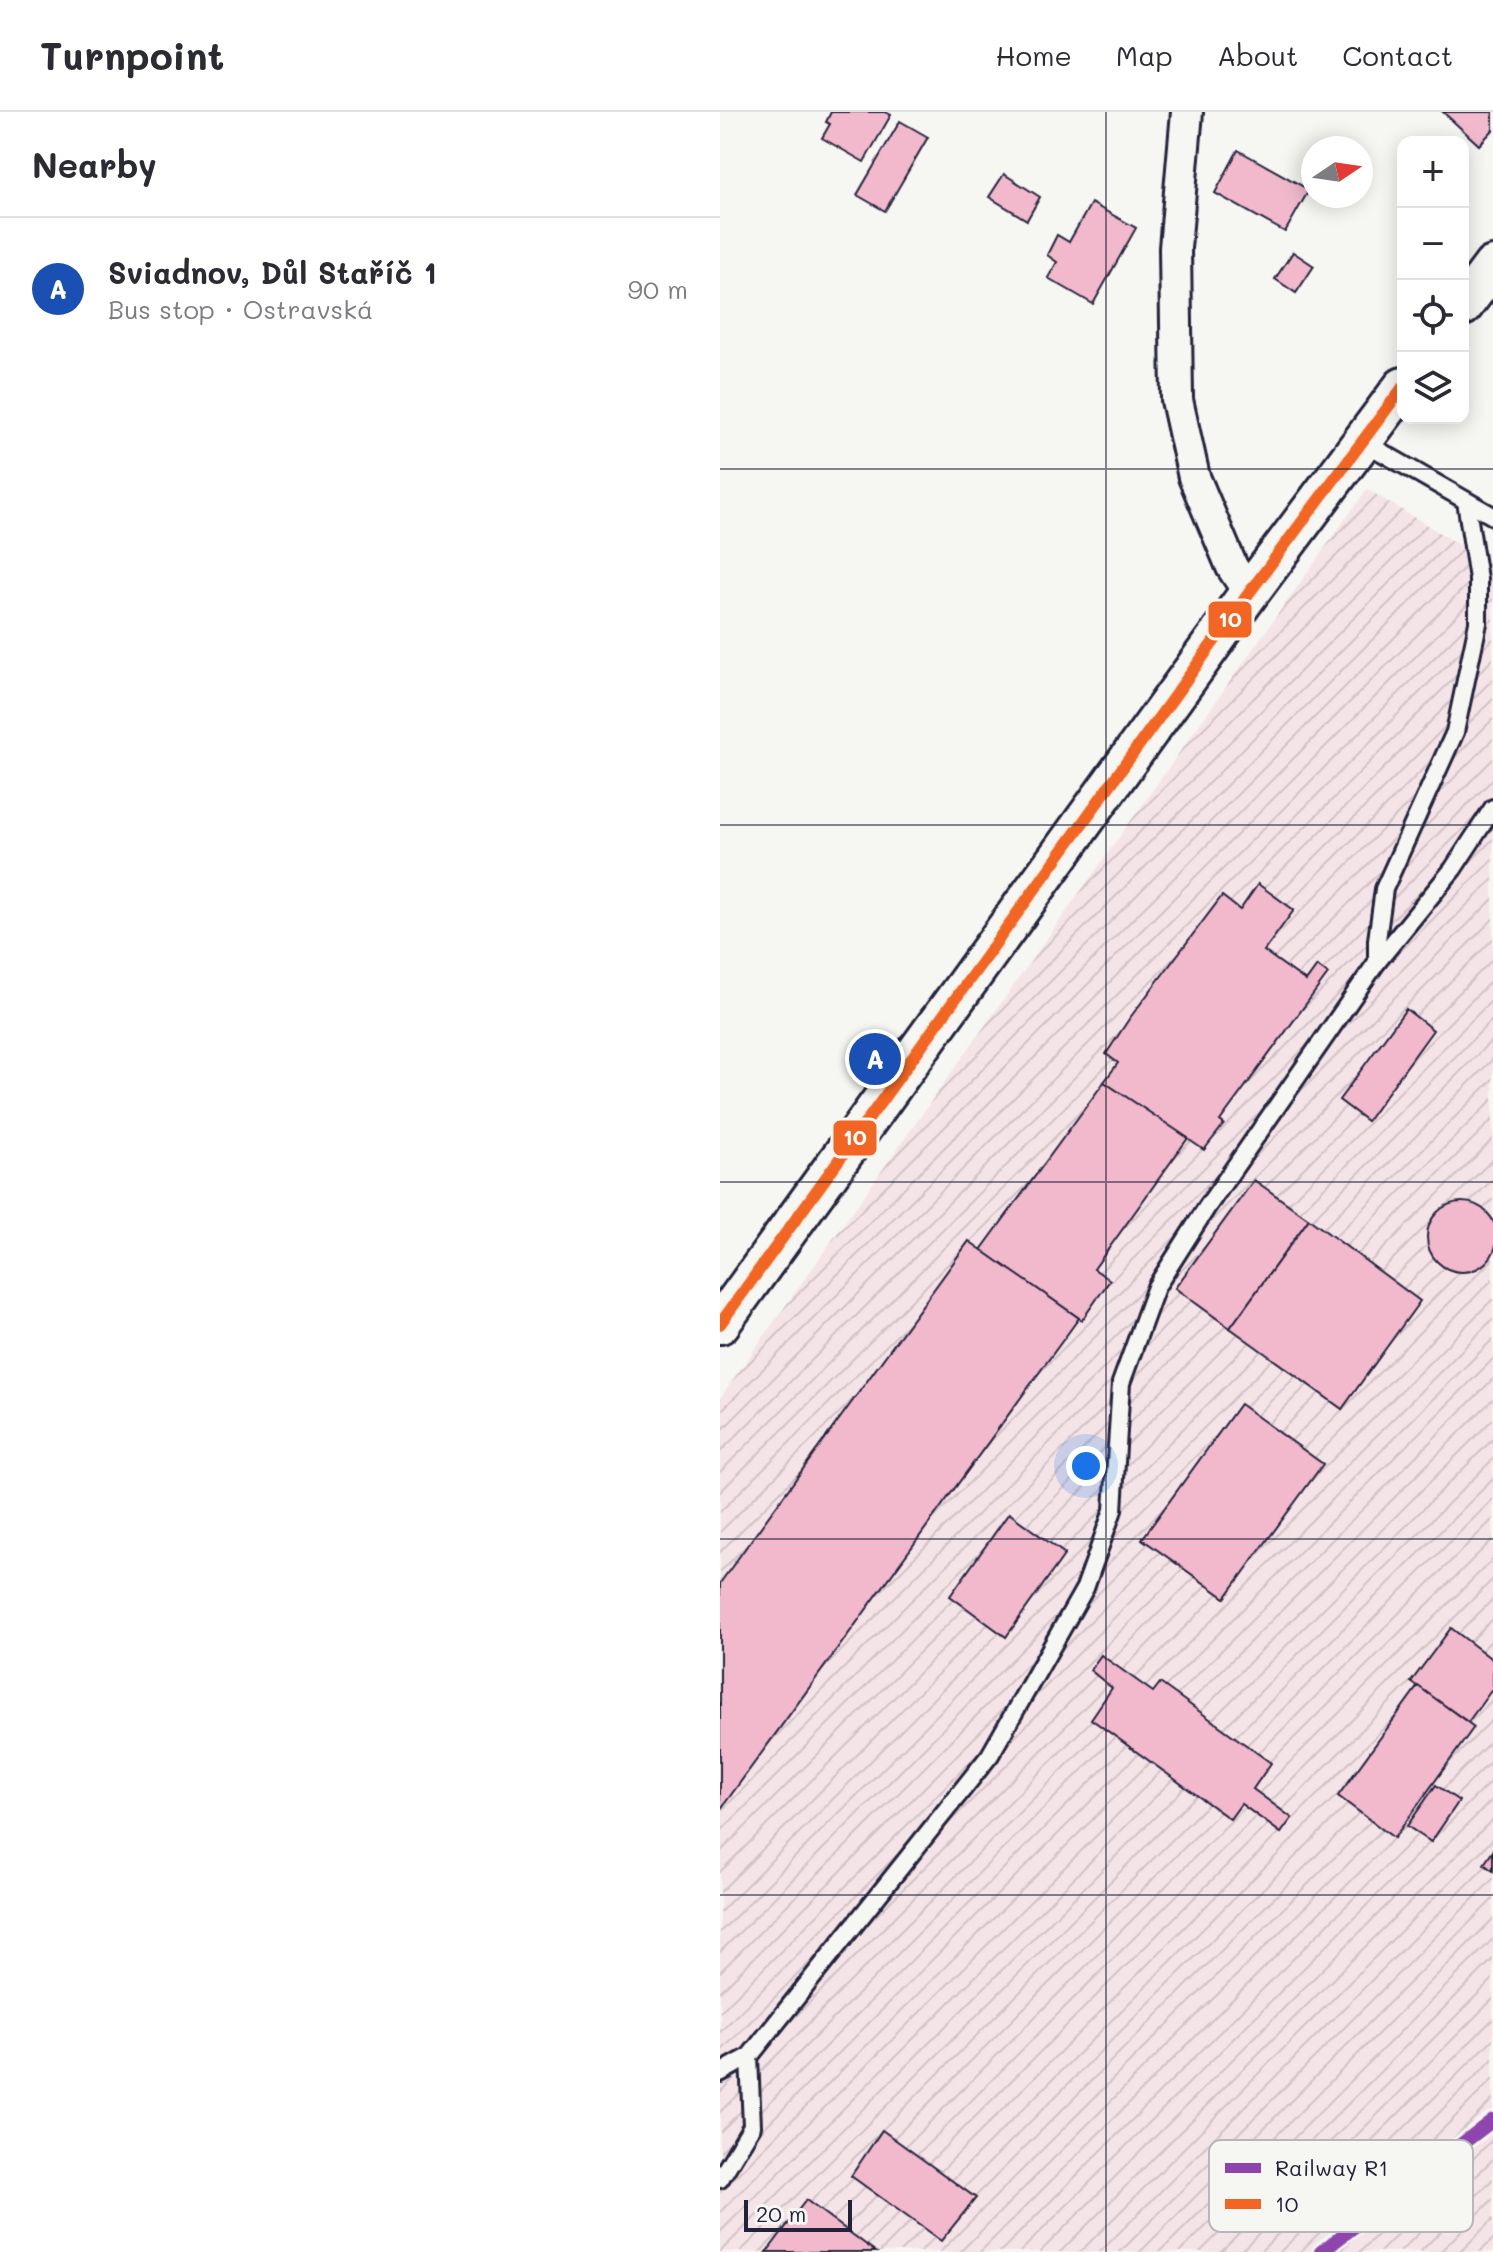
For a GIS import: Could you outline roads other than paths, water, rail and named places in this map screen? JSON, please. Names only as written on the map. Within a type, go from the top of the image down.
[{"type":"street","points":[[1187,112],[1175,248],[1177,400],[1194,477],[1232,567],[1249,593]]},
{"type":"street","points":[[1469,298],[1493,266]]},
{"type":"street","points":[[720,1324],[1249,593],[1397,395]]},
{"type":"lane","points":[[1362,441],[1493,516]]},
{"type":"lane","points":[[1377,962],[1384,889],[1455,732],[1478,623],[1478,579],[1466,501]]},
{"type":"lane","points":[[720,2073],[749,2057],[990,1755],[1085,1588],[1113,1510],[1121,1383],[1156,1287],[1207,1207],[1377,962],[1453,869],[1493,808]]},
{"type":"lane","points":[[720,2179],[752,2126],[749,2057]]},
{"type":"rail line","name":"R1","points":[[1467,2140],[1493,2120]]},
{"type":"rail line","name":"R1","points":[[1321,2252],[1347,2232]]},
{"type":"place","name":"Sviadnov, Důl Staříč 1","points":[[875,1059]]}]
